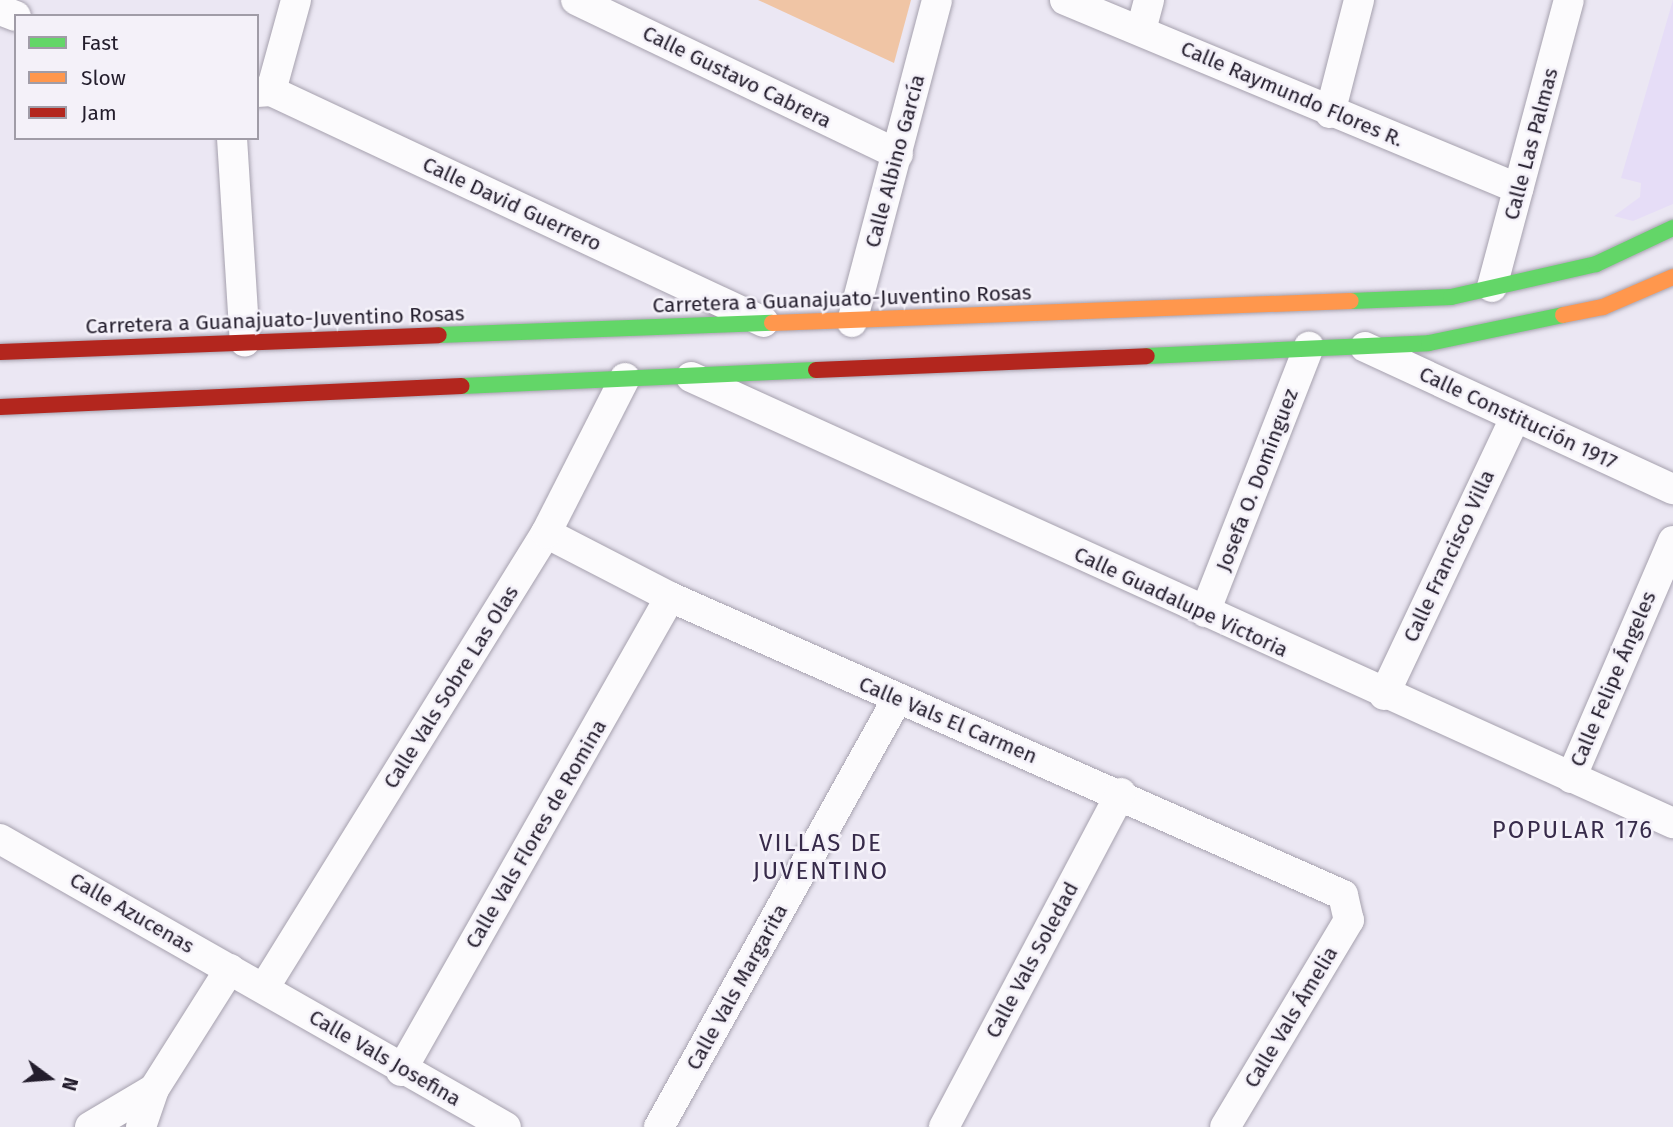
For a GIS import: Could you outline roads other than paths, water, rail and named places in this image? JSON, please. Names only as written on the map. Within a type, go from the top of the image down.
[{"type":"main road","name":"Carretera a Guanajuato-Juventino Rosas","points":[[0,352],[105,355],[245,342],[765,322],[852,322],[1451,296],[1596,264],[1673,228]]},
{"type":"main road","points":[[0,407],[106,395],[691,377],[1429,343],[1518,328],[1603,307],[1673,277]]},
{"type":"street","points":[[264,92],[296,0]]},
{"type":"street","name":"Calle Gustavo Cabrera","points":[[576,0],[898,154]]},
{"type":"street","name":"Calle Albino García","points":[[852,322],[937,0]]},
{"type":"street","name":"Calle Raymundo Flores R.","points":[[1065,0],[1141,30],[1329,113],[1518,189]]},
{"type":"street","points":[[1141,30],[1149,0]]},
{"type":"street","points":[[1329,113],[1359,0]]},
{"type":"street","name":"Calle Las Palmas","points":[[1492,287],[1569,0]]},
{"type":"street","name":"Calle David Guerrero","points":[[264,92],[765,322]]},
{"type":"street","points":[[232,140],[245,342]]},
{"type":"street","name":"Calle Constitución 1917","points":[[1363,346],[1514,418],[1673,489]]},
{"type":"street","name":"Josefa O. Domínguez","points":[[1205,612],[1309,347]]},
{"type":"street","name":"Calle Guadalupe Victoria","points":[[691,377],[1384,695],[1673,823]]},
{"type":"street","name":"Calle Vals Sobre Las Olas","points":[[264,988],[546,533],[625,378]]},
{"type":"street","name":"Calle Francisco Villa","points":[[1384,695],[1514,418]]},
{"type":"street","name":"Calle Vals El Carmen","points":[[546,533],[670,597],[897,699],[1121,793],[1343,895],[1349,905]]},
{"type":"street","name":"Calle Felipe Ángeles","points":[[1570,778],[1673,541]]},
{"type":"street","name":"Calle Vals Flores de Romina","points":[[401,1070],[670,597]]},
{"type":"street","name":"Calle Vals Margarita","points":[[659,1127],[897,699]]},
{"type":"street","name":"Calle Vals Soledad","points":[[944,1127],[1121,793]]},
{"type":"street","name":"Calle Azucenas","points":[[0,838],[264,988]]},
{"type":"street","name":"Calle Vals Ámelia","points":[[1225,1127],[1349,920],[1349,905]]},
{"type":"street","points":[[142,1127],[154,1089],[230,969]]},
{"type":"street","name":"Calle Vals Josefina","points":[[264,988],[401,1070],[506,1127]]},
{"type":"street","points":[[90,1127],[154,1089]]},
{"type":"district","name":"POPULAR 176","points":[[1573,831]]},
{"type":"district","name":"VILLAS DE JUVENTINO","points":[[821,858]]}]
